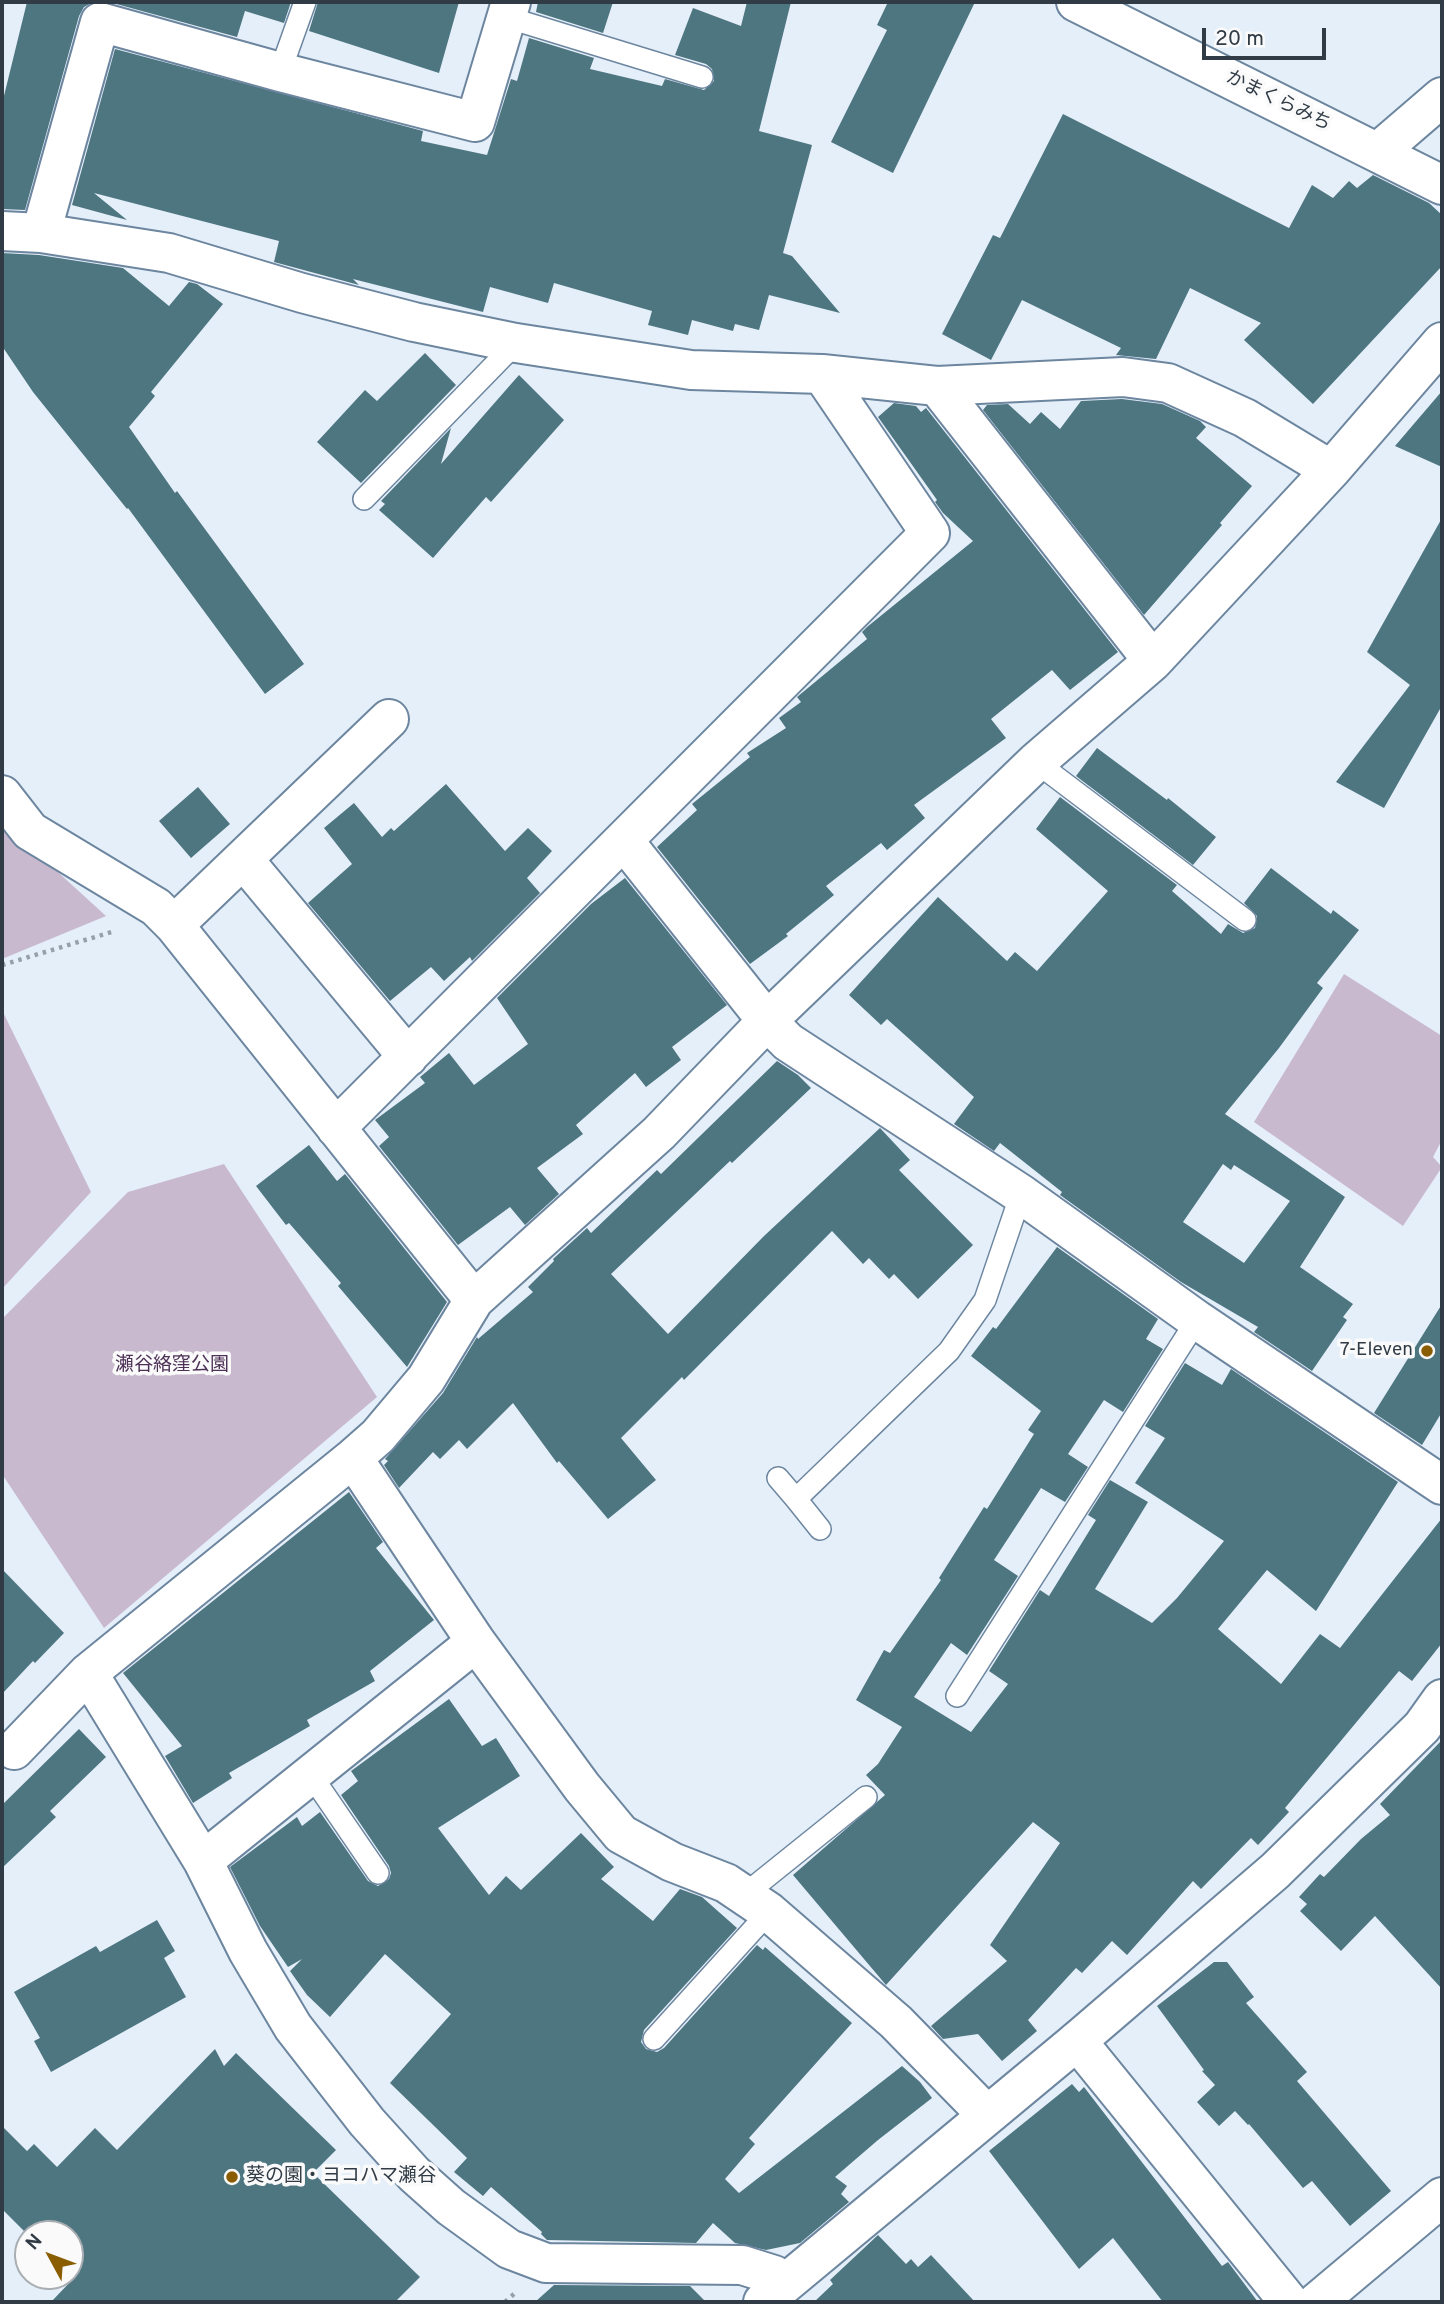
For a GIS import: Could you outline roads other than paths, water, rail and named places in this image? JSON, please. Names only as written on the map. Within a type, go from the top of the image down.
[{"type":"street","name":"かまくらみち","points":[[1076,2],[1442,185]]},
{"type":"street","points":[[41,233],[100,22],[475,122],[508,10]]},
{"type":"street","points":[[1378,152],[1442,97]]},
{"type":"street","points":[[2,231],[41,233],[169,253],[302,293],[414,321],[516,343],[691,370],[822,374],[937,386],[1123,377],[1168,383],[1245,418],[1331,470]]},
{"type":"street","points":[[8,1743],[88,1673],[378,1436],[426,1379],[474,1300],[659,1133],[767,1021],[1036,761],[1153,661],[1331,470],[1442,342]]},
{"type":"street","points":[[336,1128],[930,533],[822,374]]},
{"type":"street","points":[[937,386],[1153,661]]},
{"type":"street","points":[[169,920],[243,859],[389,719]]},
{"type":"street","points":[[2,795],[30,831],[156,907],[169,920],[474,1300]]},
{"type":"street","points":[[624,841],[767,1021],[788,1042],[1021,1194],[1197,1320],[1442,1485]]},
{"type":"street","points":[[243,859],[408,1056]]},
{"type":"street","points":[[353,1458],[476,1642],[582,1787],[621,1834],[672,1862],[726,1883],[756,1904],[896,2022],[987,2115]]},
{"type":"street","points":[[203,1861],[476,1642]]},
{"type":"street","points":[[88,1673],[203,1861],[248,1951],[293,2027],[368,2122],[414,2174],[481,2231],[509,2249],[546,2263],[743,2265],[774,2275],[771,2297]]},
{"type":"street","points":[[771,2297],[1275,1871],[1422,1727],[1442,1699]]},
{"type":"street","points":[[1077,2041],[1289,2302]]},
{"type":"street","points":[[1317,2302],[1442,2197]]},
{"type":"lane","points":[[280,72],[305,2]]},
{"type":"lane","points":[[508,10],[702,77]]},
{"type":"lane","points":[[364,499],[516,343]]},
{"type":"lane","points":[[1036,761],[1245,920]]},
{"type":"lane","points":[[796,1499],[949,1352],[985,1300],[1021,1194]]},
{"type":"lane","points":[[957,1696],[1197,1320]]},
{"type":"lane","points":[[778,1478],[820,1529]]},
{"type":"lane","points":[[311,1775],[379,1873]]},
{"type":"lane","points":[[654,2039],[756,1904],[866,1797]]},
{"type":"place","name":"7-Eleven","points":[[1427,1351]]},
{"type":"place","name":"葵の園・ヨコハマ瀬谷","points":[[232,2177]]},
{"type":"park label","name":"瀬谷絡窪公園","points":[[172,1366]]}]
